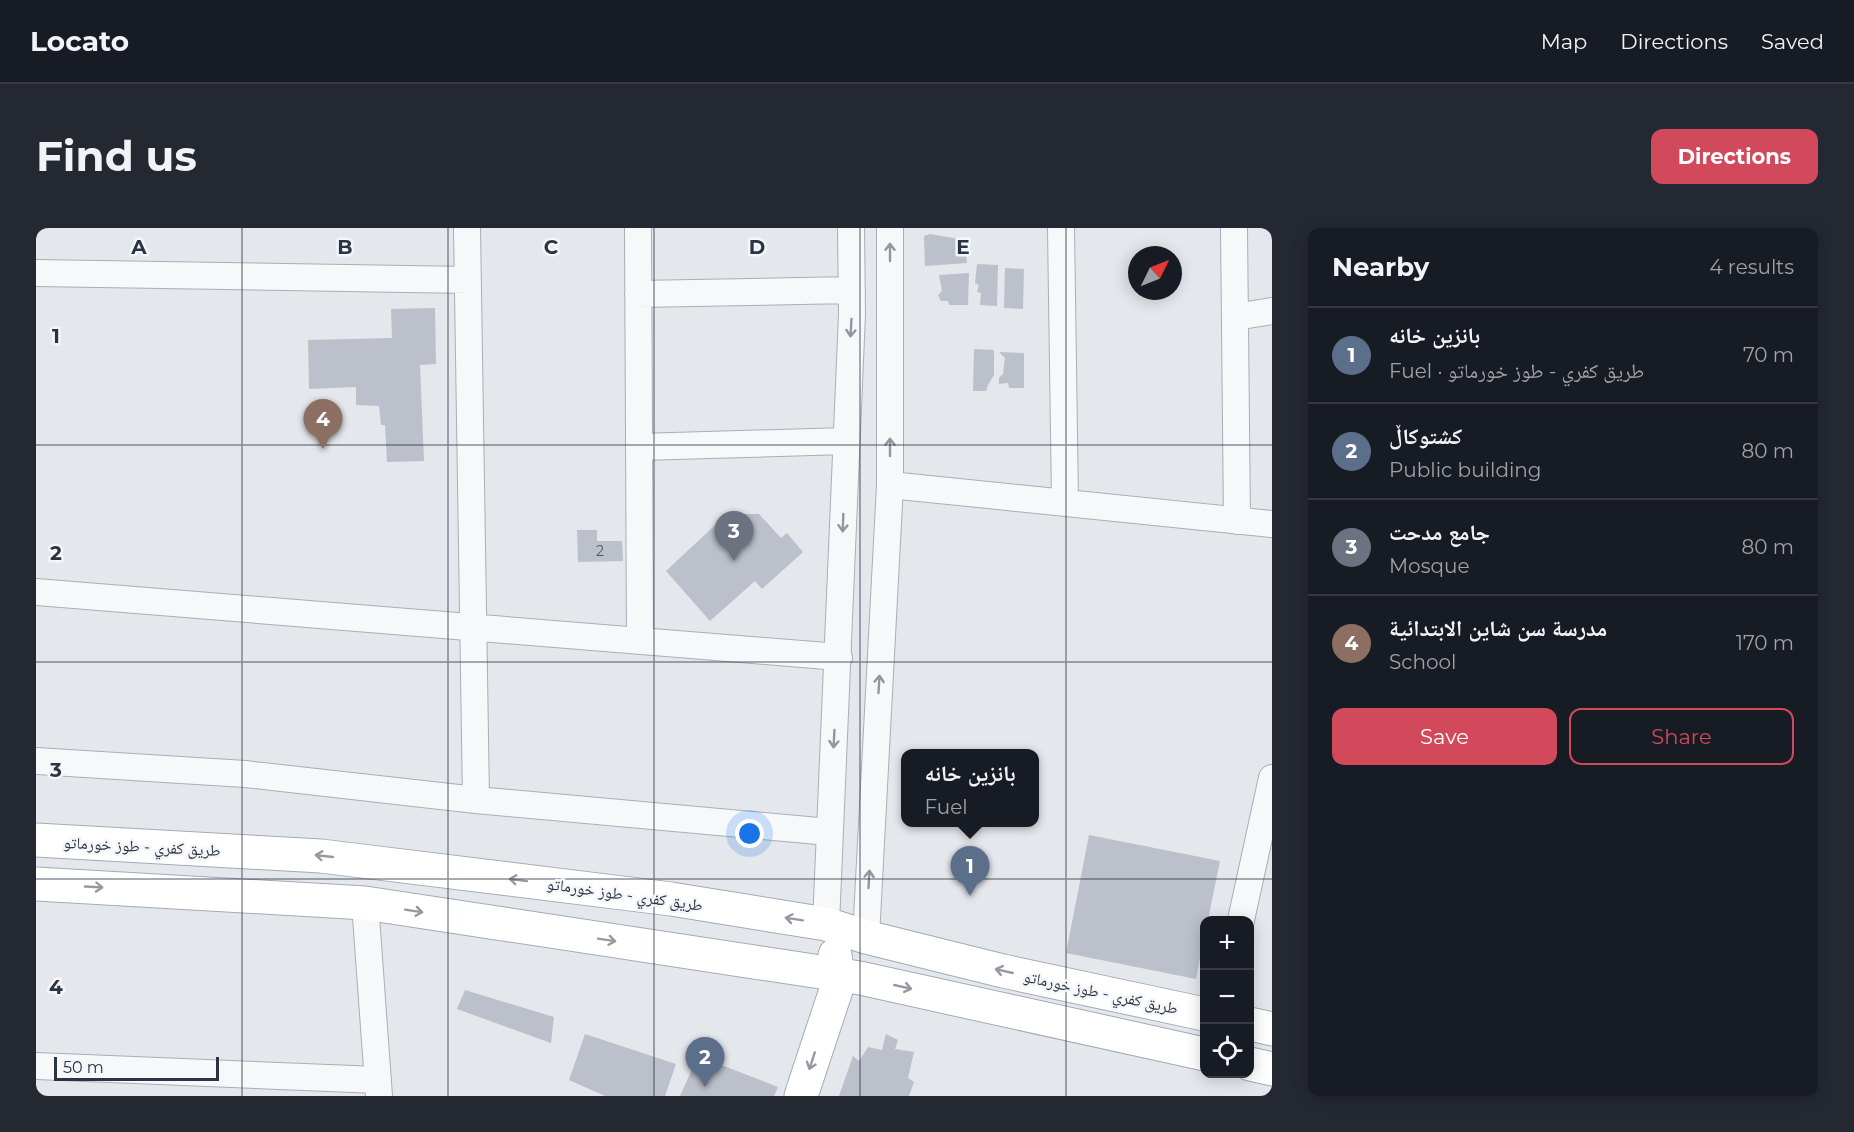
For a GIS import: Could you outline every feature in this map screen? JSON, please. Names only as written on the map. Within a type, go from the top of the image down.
[{"type":"main road","name":"طريق كفري - طوز خورماتو","points":[[36,840],[321,856],[671,899],[826,924],[866,937],[1003,971],[1200,1013]]},
{"type":"main road","points":[[36,884],[365,903],[849,977],[1200,1053]]},
{"type":"main road","points":[[826,924],[837,962],[849,977]]},
{"type":"main road","points":[[824,1096],[849,977],[866,937]]},
{"type":"main road","points":[[801,1096],[836,990],[849,977]]},
{"type":"main road","points":[[1254,1025],[1272,1029]]},
{"type":"main road","points":[[1254,1065],[1272,1069]]},
{"type":"street","points":[[467,228],[476,800]]},
{"type":"street","points":[[638,228],[640,641]]},
{"type":"street","points":[[826,924],[839,657],[852,290],[851,228]]},
{"type":"street","points":[[866,937],[890,485],[890,228]]},
{"type":"street","points":[[1061,228],[1065,502]]},
{"type":"street","points":[[1234,228],[1237,521]]},
{"type":"street","points":[[36,273],[468,280]]},
{"type":"street","points":[[638,294],[852,290]]},
{"type":"street","points":[[1235,317],[1272,312]]},
{"type":"street","points":[[639,447],[846,441]]},
{"type":"street","points":[[890,485],[1272,524]]},
{"type":"street","points":[[36,592],[839,657]]},
{"type":"street","points":[[36,761],[244,774],[476,800],[829,832]]},
{"type":"street","points":[[1242,916],[1272,778]]},
{"type":"street","points":[[36,1066],[378,1088],[365,903]]},
{"type":"building","points":[[930,234],[965,240],[967,263],[925,266],[924,236]]},
{"type":"building","points":[[977,264],[998,265],[997,306],[980,305],[981,293],[977,292],[979,285],[975,283]]},
{"type":"building","points":[[1005,268],[1024,269],[1023,309],[1004,308]]},
{"type":"building","points":[[969,273],[968,305],[949,305],[948,301],[941,301],[938,295],[942,291],[939,275]]},
{"type":"building","points":[[435,308],[436,364],[420,365],[424,461],[387,462],[385,425],[381,425],[379,406],[356,405],[356,387],[309,389],[308,340],[392,338],[391,309]]},
{"type":"building","points":[[974,349],[994,350],[994,375],[986,391],[973,391]]},
{"type":"building","points":[[999,352],[1024,353],[1024,388],[1009,388],[1008,383],[999,384],[1005,358]]},
{"type":"building","points":[[727,514],[759,514],[781,538],[787,533],[803,552],[762,589],[755,581],[710,621],[666,571]]},
{"type":"building","points":[[577,530],[597,530],[597,541],[622,541],[623,561],[578,562]]},
{"type":"building","points":[[1089,835],[1220,861],[1209,916],[1200,916],[1200,958],[1196,979],[1066,953]]},
{"type":"building","points":[[465,990],[554,1017],[551,1043],[457,1009]]},
{"type":"building","points":[[585,1034],[676,1064],[665,1096],[605,1096],[569,1080]]},
{"type":"building","points":[[886,1034],[898,1040],[895,1049],[914,1052],[908,1078],[914,1082],[909,1096],[839,1096],[853,1056],[859,1061],[868,1047],[882,1050]]},
{"type":"building","points":[[698,1056],[778,1087],[774,1096],[680,1096]]},
{"type":"place","name":"مدرسة سن شاين الابتدائية","points":[[323,449]]},
{"type":"place","name":"جامع مدحت","points":[[734,561]]},
{"type":"place","name":"بانزين خانه","points":[[970,896]]},
{"type":"place","name":"کشتوکاڵ","points":[[705,1087]]}]
